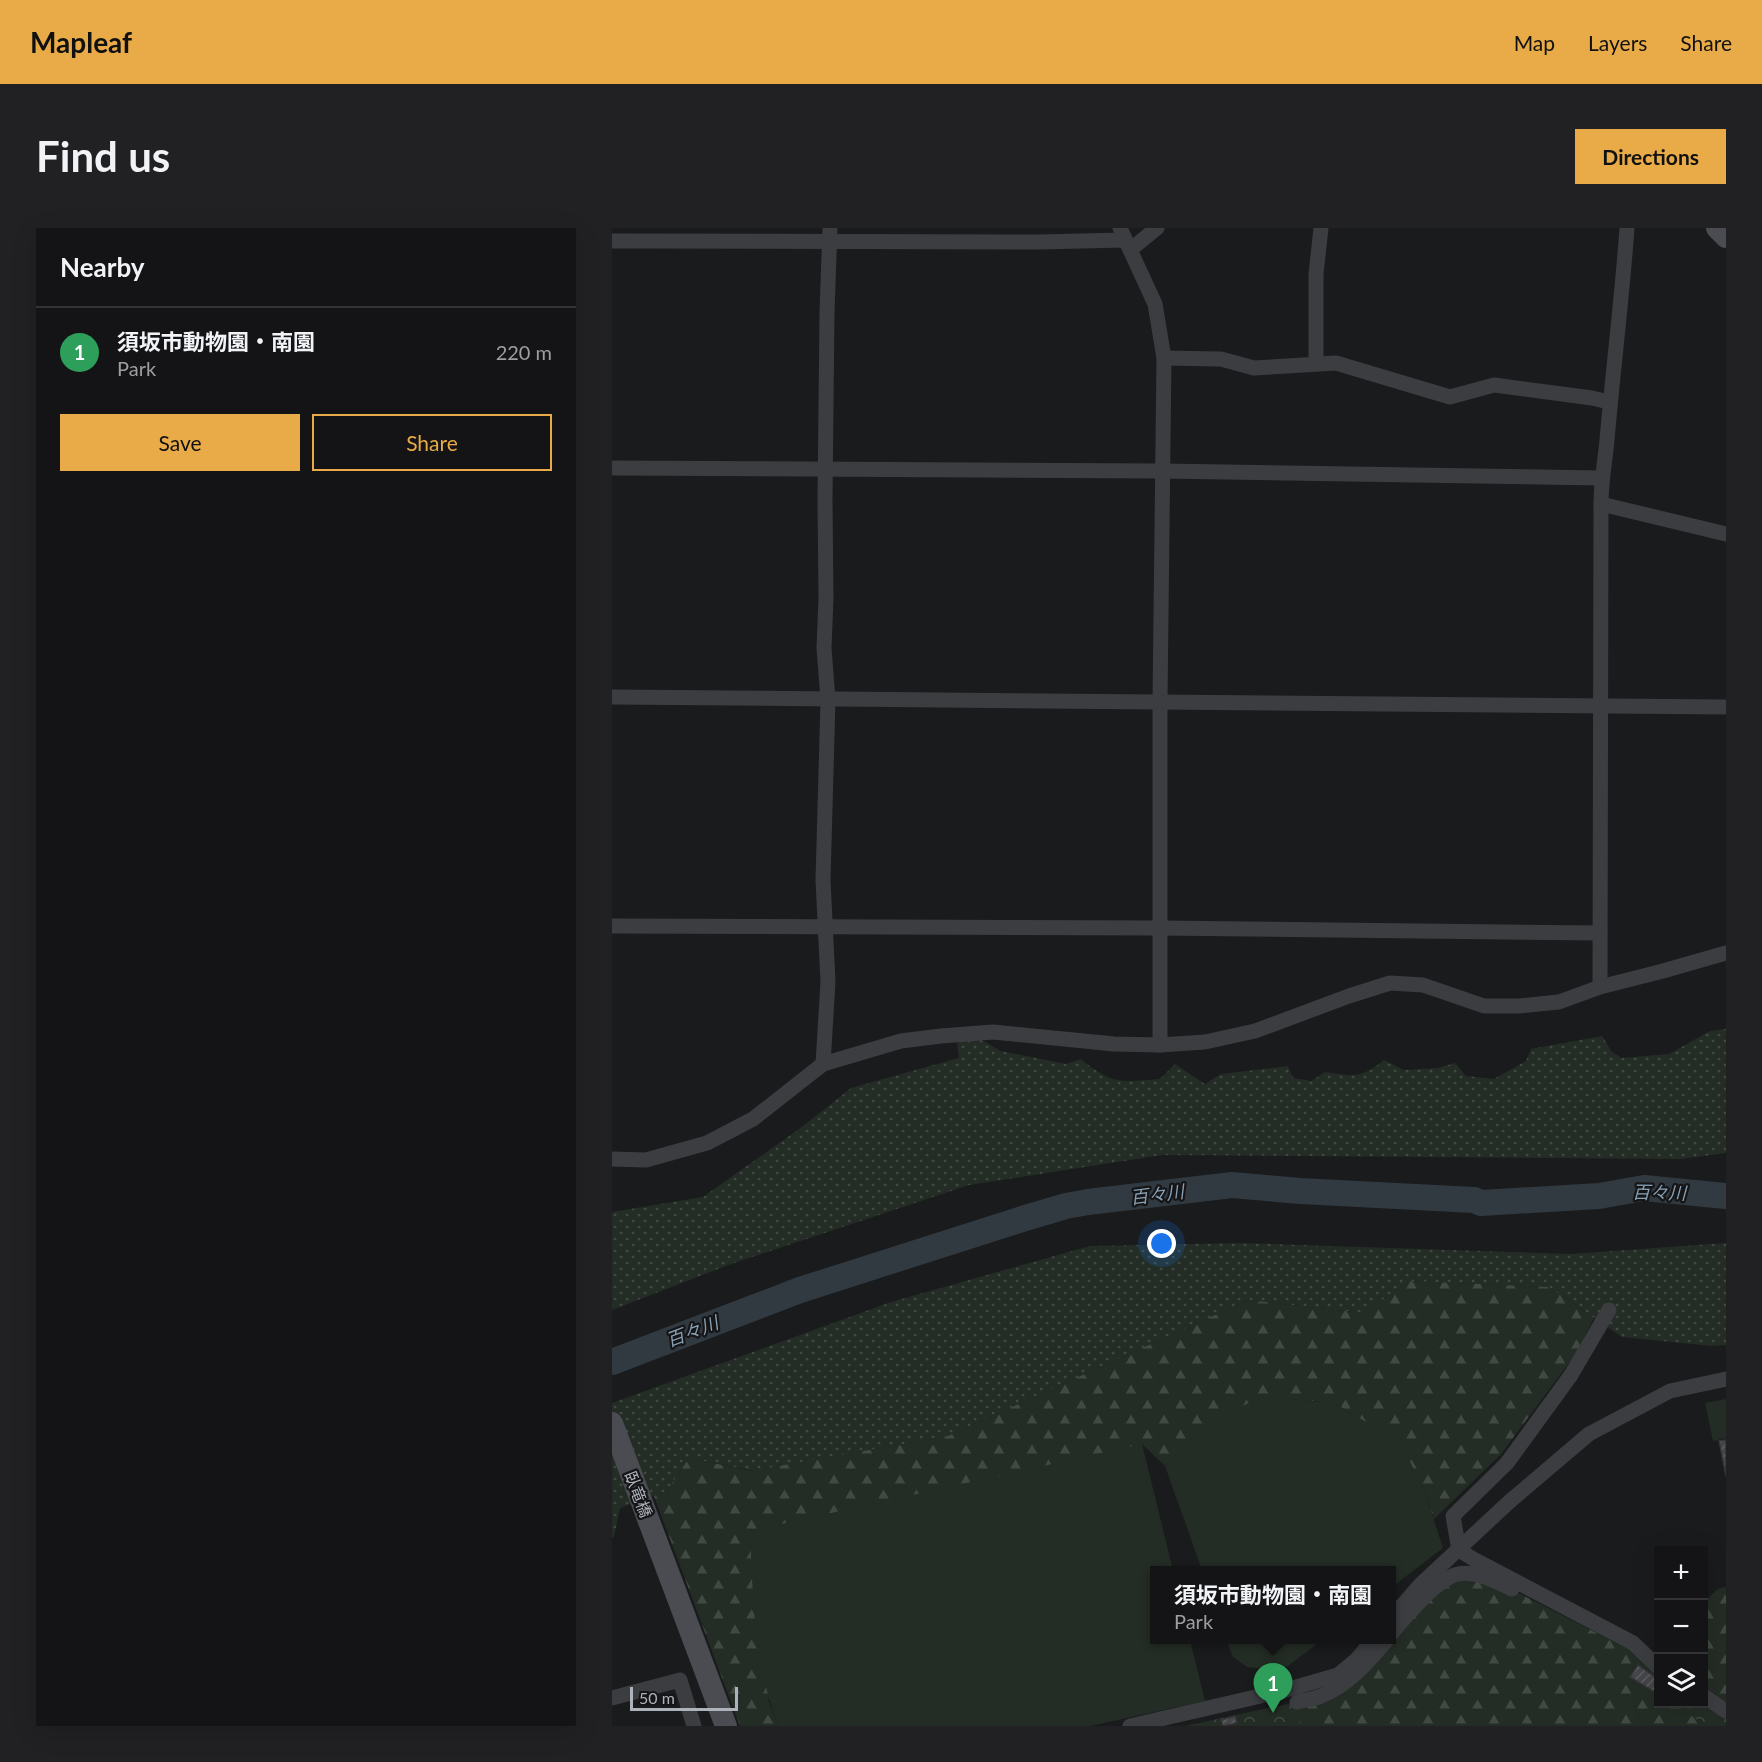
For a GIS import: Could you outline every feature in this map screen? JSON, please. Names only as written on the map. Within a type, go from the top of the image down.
[{"type":"street","points":[[612,241],[830,234],[1038,242],[1125,239],[1157,228]]},
{"type":"street","points":[[1316,364],[1316,274],[1321,228]]},
{"type":"street","points":[[1600,987],[1600,504],[1627,228]]},
{"type":"street","points":[[1717,228],[1726,237]]},
{"type":"street","points":[[823,1064],[828,982],[822,880],[828,700],[824,648],[827,312],[830,234]]},
{"type":"street","points":[[1125,239],[1155,304],[1164,358],[1160,701],[1160,1045]]},
{"type":"street","points":[[1164,358],[1221,359],[1254,368],[1336,363],[1449,397],[1494,386],[1609,402]]},
{"type":"street","points":[[612,468],[1163,471],[1602,478]]},
{"type":"street","points":[[1600,504],[1726,534]]},
{"type":"street","points":[[612,697],[1726,707]]},
{"type":"street","points":[[612,926],[1160,928],[1600,933]]},
{"type":"street","points":[[612,1159],[645,1160],[707,1143],[753,1119],[823,1064],[901,1041],[993,1032],[1114,1044],[1160,1045],[1205,1042],[1255,1031],[1390,983],[1423,986],[1484,1006],[1559,1002],[1600,987],[1726,952]]},
{"type":"street","points":[[1609,1310],[1571,1375],[1507,1463],[1453,1516],[1459,1550],[1633,1643],[1654,1666]]},
{"type":"street","points":[[1396,1612],[1421,1584],[1509,1502],[1589,1434],[1670,1391],[1726,1379]]},
{"type":"street","name":"臥竜橋","points":[[612,1423],[726,1726]]},
{"type":"street","points":[[1396,1630],[1428,1594],[1450,1577],[1466,1574],[1506,1586],[1617,1641],[1641,1661],[1654,1668]]},
{"type":"street","points":[[1130,1726],[1282,1691],[1338,1675],[1356,1660],[1370,1644]]},
{"type":"street","points":[[1297,1702],[1320,1697],[1337,1688],[1374,1656],[1384,1644]]},
{"type":"street","points":[[612,1698],[680,1680],[694,1726]]},
{"type":"street","points":[[1708,1699],[1726,1710]]},
{"type":"green space","points":[[1726,1029],[1726,1153],[1681,1159],[1162,1155],[969,1185],[731,1264],[612,1310],[612,1212],[703,1197],[802,1127],[851,1088],[959,1058],[957,1041],[980,1039],[1001,1051],[1066,1064],[1081,1059],[1109,1078],[1126,1081],[1160,1079],[1175,1064],[1205,1084],[1221,1074],[1288,1066],[1293,1078],[1311,1081],[1325,1072],[1356,1075],[1384,1060],[1404,1070],[1438,1068],[1455,1063],[1466,1076],[1494,1079],[1526,1061],[1531,1049],[1602,1036],[1612,1052],[1622,1058],[1669,1054],[1710,1031]]},
{"type":"green space","points":[[1242,1243],[1571,1254],[1726,1243],[1726,1345],[1712,1346],[1622,1337],[1549,1287],[1410,1281],[1363,1313],[1248,1300],[948,1436],[754,1471],[689,1458],[667,1491],[620,1508],[614,1537],[612,1537],[612,1403],[891,1302],[1090,1246]]},
{"type":"green space","points":[[1410,1281],[1549,1287],[1594,1318],[1575,1355],[1501,1454],[1434,1519],[1423,1487],[1391,1437],[1334,1403],[1289,1399],[1254,1401],[1201,1433],[1165,1466],[1142,1444],[768,1700],[779,1726],[740,1726],[654,1496],[667,1491],[689,1458],[751,1471],[948,1436],[1248,1300],[1363,1313]]},
{"type":"green space","points":[[1726,1399],[1726,1438],[1713,1441],[1705,1403]]},
{"type":"green space","points":[[1256,1400],[1334,1403],[1391,1437],[1409,1460],[1423,1487],[1443,1548],[1396,1584],[1396,1566],[1201,1566],[1165,1466],[1216,1421]]},
{"type":"green space","points":[[1142,1444],[1172,1566],[1150,1566],[1150,1644],[1191,1644],[1205,1701],[1090,1726],[779,1726],[770,1703],[759,1655],[750,1531]]},
{"type":"green space","points":[[1450,1577],[1505,1586],[1628,1649],[1654,1669],[1654,1708],[1681,1708],[1706,1726],[1300,1726],[1297,1702],[1320,1697],[1377,1644],[1396,1644],[1396,1627]]},
{"type":"green space","points":[[1726,1587],[1726,1702],[1708,1689],[1708,1598],[1718,1589]]},
{"type":"green space","points":[[1228,1644],[1317,1644],[1288,1666],[1266,1669],[1247,1667],[1233,1657]]},
{"type":"green space","points":[[1297,1702],[1300,1726],[1185,1726]]},
{"type":"green space","points":[[1708,1706],[1726,1714],[1726,1726],[1706,1726],[1681,1708],[1708,1708]]},
{"type":"building","points":[[1726,1440],[1726,1476],[1719,1441]]},
{"type":"building","points":[[1638,1665],[1654,1676],[1654,1692],[1630,1677]]},
{"type":"building","points":[[1235,1716],[1237,1723],[1223,1726],[1221,1720]]},
{"type":"waterway","name":"百々川","points":[[612,1362],[800,1290],[1022,1219],[1088,1202],[1232,1185],[1474,1200],[1481,1203],[1599,1196],[1644,1188],[1726,1196]]},
{"type":"place","name":"須坂市動物園・南園","points":[[1273,1713]]}]
